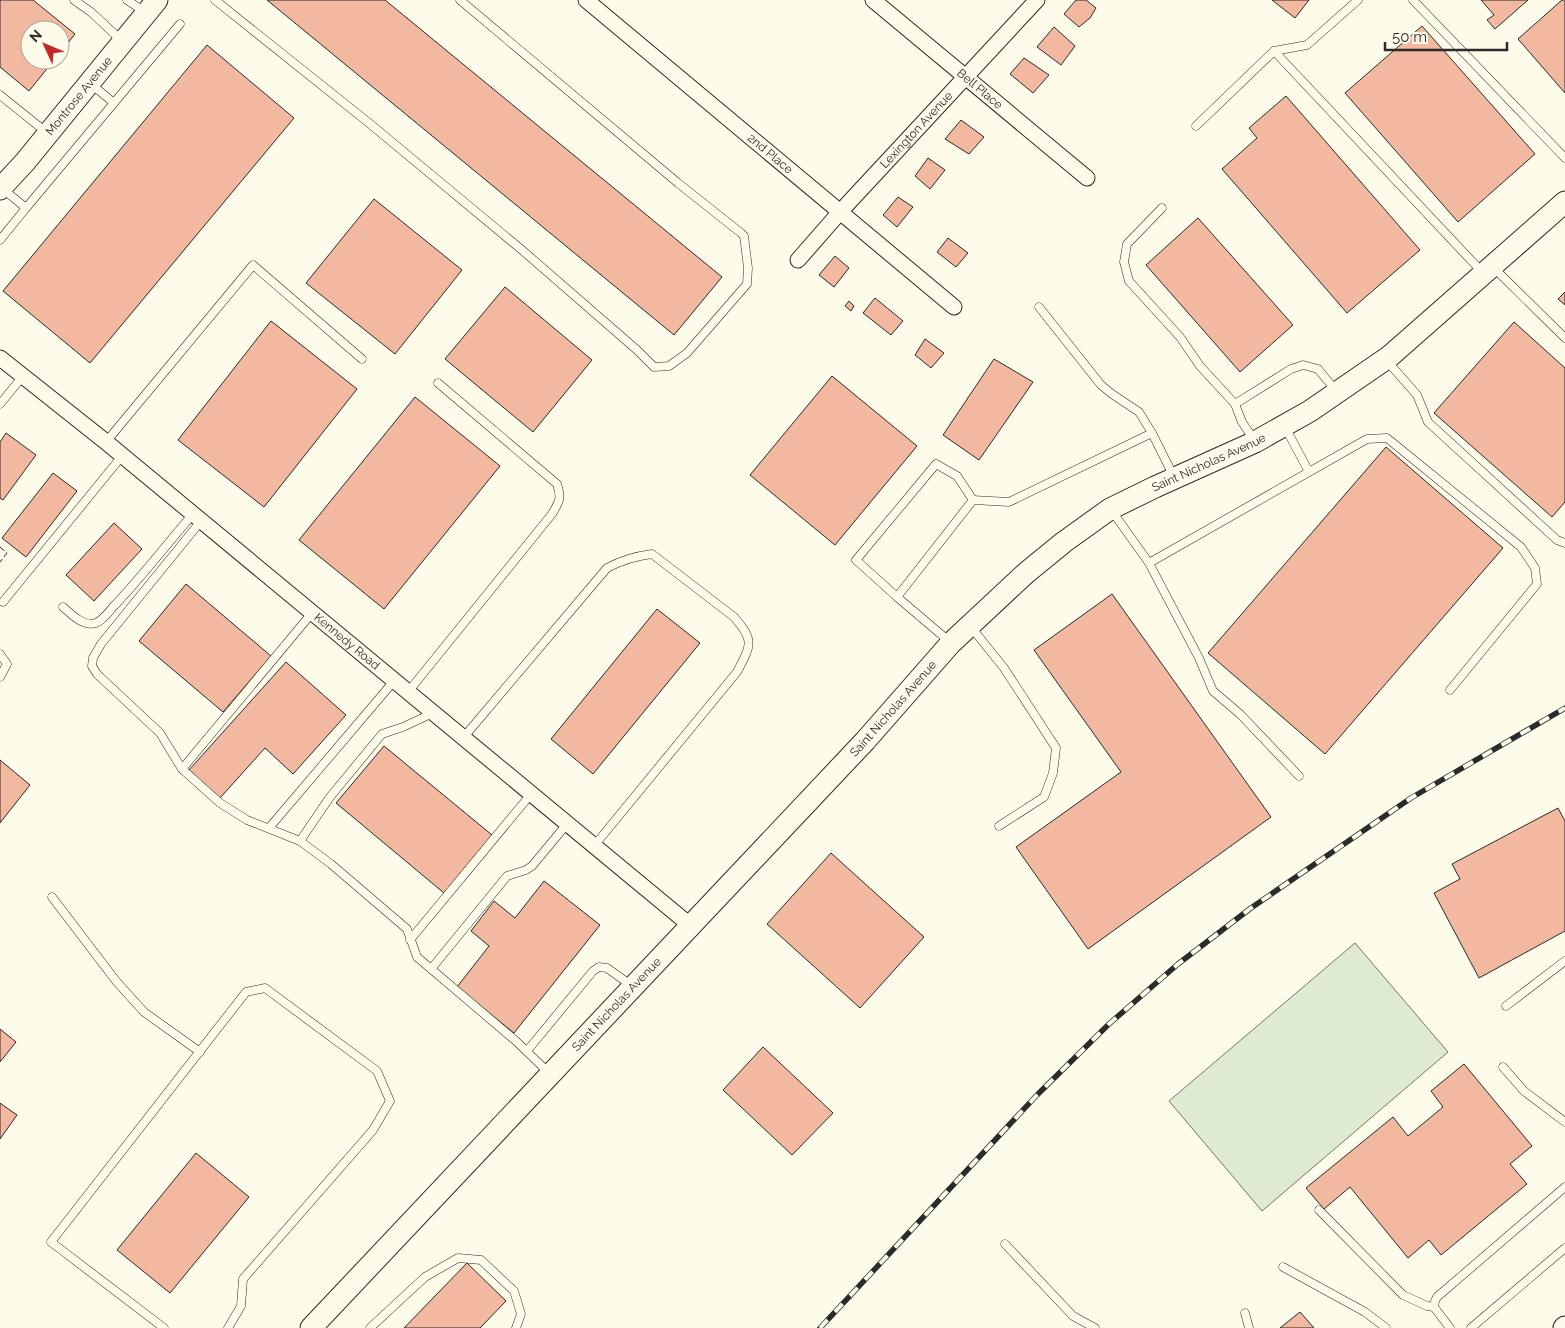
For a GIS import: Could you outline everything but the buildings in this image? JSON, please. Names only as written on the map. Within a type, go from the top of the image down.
[{"type":"street","name":"2nd Place","points":[[586,0],[954,307]]},
{"type":"street","name":"Bell Place","points":[[873,0],[1087,178]]},
{"type":"street","name":"Lexington Avenue","points":[[798,260],[840,212],[1037,0]]},
{"type":"street","name":"Montrose Avenue","points":[[1,188],[152,7]]},
{"type":"street","name":"Saint Nicholas Avenue","points":[[312,1328],[865,741],[951,643],[1026,573],[1064,542],[1110,509],[1256,442],[1310,412],[1385,359],[1565,202]]},
{"type":"street","name":"Kennedy Road","points":[[0,358],[106,442],[691,926]]},
{"type":"lane","points":[[74,0],[91,12],[123,42]]},
{"type":"lane","points":[[127,0],[152,7]]},
{"type":"lane","points":[[216,0],[369,123],[522,250],[654,367],[669,366],[687,353],[746,284],[748,268],[744,236],[460,0]]},
{"type":"lane","points":[[1196,126],[1274,51],[1307,45],[1358,0]]},
{"type":"lane","points":[[1413,0],[1565,158]]},
{"type":"lane","points":[[0,240],[180,24]]},
{"type":"lane","points":[[1274,51],[1487,269],[1565,338]]},
{"type":"lane","points":[[90,82],[114,103]]},
{"type":"lane","points":[[0,95],[48,133]]},
{"type":"lane","points":[[1,188],[26,208]]},
{"type":"lane","points":[[1162,208],[1127,244],[1124,262],[1129,281],[1180,337],[1200,366],[1234,404],[1242,422],[1256,442]]},
{"type":"lane","points":[[106,442],[253,265],[362,359]]},
{"type":"lane","points":[[1039,307],[1102,385],[1139,412],[1175,478]]},
{"type":"lane","points":[[1385,359],[1417,395],[1428,422],[1557,540],[1565,543]]},
{"type":"lane","points":[[1234,404],[1291,368],[1303,365],[1318,369],[1337,393]]},
{"type":"lane","points":[[0,404],[23,376]]},
{"type":"lane","points":[[408,692],[552,514],[560,500],[557,484],[438,383]]},
{"type":"lane","points":[[1284,426],[1308,472]]},
{"type":"lane","points":[[973,500],[1009,502],[1152,433]]},
{"type":"lane","points":[[1149,563],[1367,439],[1387,438],[1521,547],[1534,568],[1537,584],[1450,690]]},
{"type":"lane","points":[[3,602],[122,456]]},
{"type":"lane","points":[[951,643],[856,560],[936,464],[957,476],[973,500]]},
{"type":"lane","points":[[897,597],[973,500]]},
{"type":"lane","points":[[1110,509],[1149,563],[1199,658],[1213,691],[1240,714],[1299,776]]},
{"type":"lane","points":[[63,607],[76,618],[86,622],[94,623],[100,620],[197,518]]},
{"type":"lane","points":[[197,518],[101,644],[93,658],[92,666],[98,674],[160,732],[182,769],[220,803],[247,820],[300,841],[331,864],[407,929],[417,957],[481,1010],[527,1051],[550,1075]]},
{"type":"lane","points":[[463,738],[607,568],[621,561],[652,554],[734,617],[745,630],[749,643],[749,650],[737,672],[594,846]]},
{"type":"lane","points":[[182,769],[312,612]]},
{"type":"lane","points":[[970,626],[1004,668],[1056,748],[1053,773],[1044,796],[999,826]]},
{"type":"lane","points":[[0,654],[7,664],[0,677]]},
{"type":"lane","points":[[269,828],[394,681]]},
{"type":"lane","points":[[300,841],[330,797],[382,734],[433,713]]},
{"type":"lane","points":[[410,940],[531,794]]},
{"type":"lane","points":[[431,969],[507,876],[532,866],[567,824]]},
{"type":"lane","points":[[52,897],[116,981],[144,1012],[200,1052]]},
{"type":"lane","points":[[1506,1006],[1565,961]]},
{"type":"lane","points":[[527,1051],[599,967],[607,968],[633,987]]},
{"type":"lane","points":[[164,1328],[51,1242],[246,992],[265,988],[377,1071],[390,1101],[373,1130],[243,1279],[241,1306],[228,1328]]},
{"type":"lane","points":[[1503,1067],[1524,1091],[1565,1122]]},
{"type":"lane","points":[[1434,1307],[1437,1297],[1565,1188]]},
{"type":"lane","points":[[1319,1210],[1403,1295],[1426,1306],[1434,1307],[1450,1328]]},
{"type":"lane","points":[[1005,1244],[1073,1316],[1095,1328]]},
{"type":"lane","points":[[1471,1328],[1565,1248]]},
{"type":"lane","points":[[370,1328],[425,1277],[458,1258],[482,1260],[514,1291],[521,1314],[516,1328]]},
{"type":"lane","points":[[1283,1267],[1365,1312],[1386,1328]]},
{"type":"lane","points":[[1245,1313],[1249,1328]]},
{"type":"green space","points":[[1355,943],[1448,1052],[1262,1211],[1169,1101]]},
{"type":"railway","points":[[820,1328],[1037,1095],[1109,1024],[1178,964],[1251,908],[1411,798],[1565,708]]},
{"type":"fence","points":[[0,547],[7,553],[0,562]]}]
